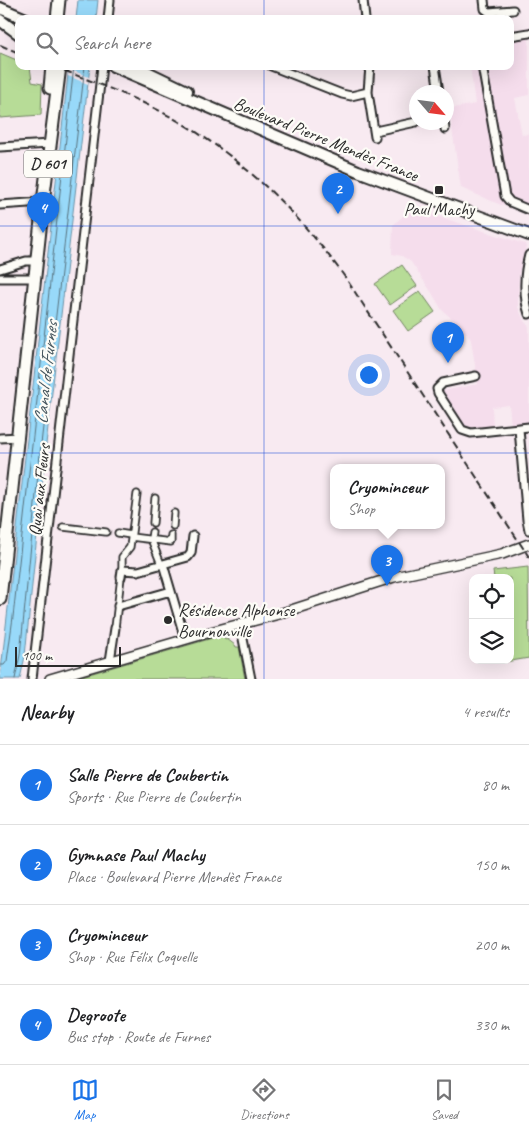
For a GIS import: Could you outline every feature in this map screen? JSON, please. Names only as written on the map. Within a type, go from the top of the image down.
[{"type":"main road","points":[[57,15],[59,0]]},
{"type":"main road","points":[[65,15],[67,0]]},
{"type":"main road","points":[[0,8],[17,15]]},
{"type":"main road","points":[[0,19],[15,25]]},
{"type":"main road","points":[[0,19],[15,31]]},
{"type":"main road","name":"D 601","points":[[0,600],[47,144],[52,70]]},
{"type":"main road","name":"D 601","points":[[47,144],[59,70]]},
{"type":"main road","name":"Boulevard Pierre Mendès France","points":[[122,70],[358,171],[529,235]]},
{"type":"main road","name":"Boulevard Pierre Mendès France","points":[[144,70],[321,150],[529,229]]},
{"type":"main road","name":"D 601","points":[[0,548],[16,437]]},
{"type":"street","points":[[108,15],[110,0]]},
{"type":"street","points":[[363,0],[365,15]]},
{"type":"street","points":[[484,0],[486,9],[489,12],[513,10]]},
{"type":"street","points":[[514,35],[529,33]]},
{"type":"street","name":"Quai aux Fleurs","points":[[32,679],[102,70]]},
{"type":"street","points":[[282,70],[342,94],[351,96],[368,92]]},
{"type":"street","points":[[370,70],[368,92],[375,134],[409,124]]},
{"type":"street","points":[[436,70],[438,85]]},
{"type":"street","points":[[483,70],[505,196],[510,202],[529,210]]},
{"type":"street","points":[[0,147],[47,144]]},
{"type":"street","points":[[0,205],[41,202]]},
{"type":"street","points":[[529,255],[526,290],[529,314]]},
{"type":"street","points":[[0,269],[34,261]]},
{"type":"street","points":[[0,278],[33,278]]},
{"type":"street","points":[[476,376],[443,383],[437,389],[462,430],[470,433],[529,427]]},
{"type":"street","points":[[519,429],[526,520],[529,530]]},
{"type":"street","points":[[0,438],[16,437]]},
{"type":"street","points":[[110,661],[122,573],[122,557],[129,549],[137,494]]},
{"type":"street","points":[[153,523],[155,498]]},
{"type":"street","points":[[172,526],[174,512]]},
{"type":"street","points":[[63,526],[106,532]]},
{"type":"street","points":[[152,532],[151,539],[162,564],[185,639]]},
{"type":"street","points":[[118,533],[151,539],[171,538]]},
{"type":"street","points":[[122,573],[138,571],[189,556],[193,536]]},
{"type":"street","points":[[50,679],[285,612],[394,577],[497,555],[529,544]]},
{"type":"street","points":[[118,606],[170,591]]},
{"type":"street","points":[[240,624],[251,679]]},
{"type":"shaded area","points":[[529,27],[529,95],[515,98],[522,135],[529,134],[529,206],[514,201],[501,205],[461,188],[452,130],[454,130],[454,108],[475,104],[471,70],[514,70],[514,30]]},
{"type":"shaded area","points":[[412,208],[525,244],[526,247],[519,272],[518,307],[524,321],[529,326],[529,423],[511,425],[509,405],[492,407],[493,427],[466,428],[443,391],[478,384],[471,340],[467,333],[459,331],[457,323],[442,310],[411,262],[402,256],[392,254],[393,225]]},
{"type":"green space","points":[[0,53],[15,59],[15,70],[30,70],[32,82],[42,84],[41,115],[0,118]]},
{"type":"green space","points":[[402,265],[417,286],[390,305],[375,284]]},
{"type":"green space","points":[[420,291],[435,312],[408,331],[393,310]]},
{"type":"green space","points":[[528,567],[529,658],[514,660],[514,574],[493,574],[493,571]]},
{"type":"green space","points":[[223,635],[225,640],[227,639],[236,647],[239,647],[245,679],[72,679]]},
{"type":"water","points":[[78,0],[98,0],[96,15],[76,15]]},
{"type":"water","name":"Canal de Furnes","points":[[69,70],[90,70],[46,444],[25,656],[20,679],[0,679]]},
{"type":"pier","points":[[69,70],[72,70],[89,77],[88,84],[68,76]]},
{"type":"tunnel","points":[[106,532],[118,533]]},
{"type":"railway","points":[[0,45],[15,51]]},
{"type":"railway","points":[[63,70],[135,99],[189,128],[240,164],[287,207],[347,280],[529,557]]},
{"type":"place","name":"Paul Machy","points":[[439,190]]},
{"type":"place","name":"Gymnase Paul Machy","points":[[338,214]]},
{"type":"place","name":"Degroote","points":[[43,233]]},
{"type":"place","name":"Salle Pierre de Coubertin","points":[[448,363]]},
{"type":"place","name":"Cryominceur","points":[[387,586]]},
{"type":"place","name":"Résidence Alphonse Bournonville","points":[[168,620]]}]
